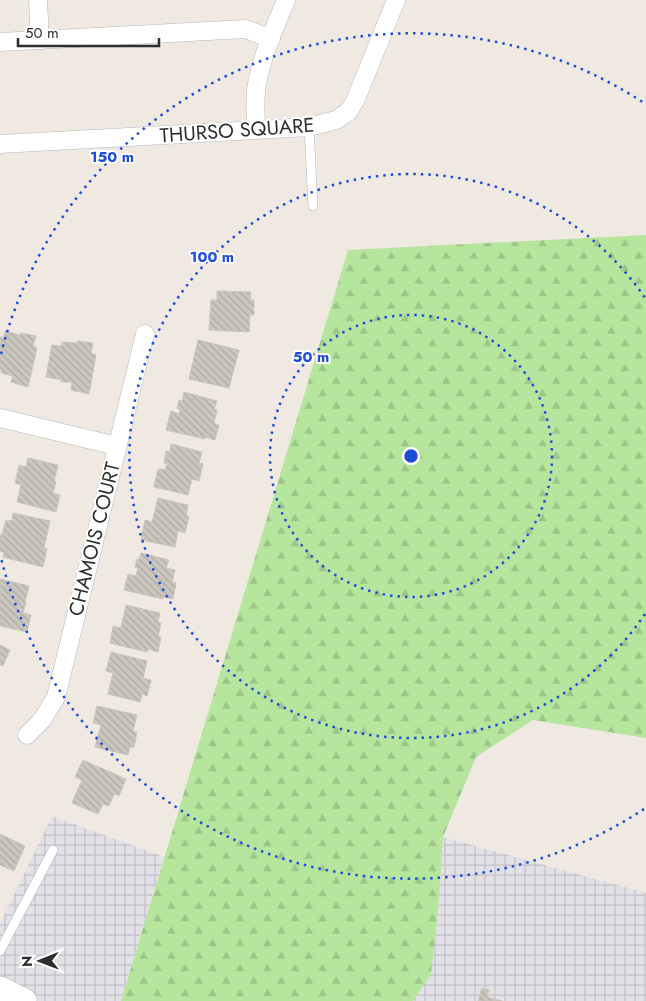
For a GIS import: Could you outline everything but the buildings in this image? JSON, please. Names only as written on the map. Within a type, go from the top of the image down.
[{"type":"street","points":[[38,0],[40,40]]},
{"type":"street","points":[[256,130],[256,85],[261,64],[286,0]]},
{"type":"street","name":"THURSO SQUARE","points":[[0,144],[309,128],[336,120],[348,112],[355,102],[396,0]]},
{"type":"street","points":[[0,42],[246,29],[271,39]]},
{"type":"street","name":"CHAMOIS COURT","points":[[27,735],[42,720],[56,697],[145,334]]},
{"type":"street","points":[[0,418],[117,446]]},
{"type":"street","points":[[0,989],[24,1001]]},
{"type":"lane","points":[[309,128],[313,206]]},
{"type":"lane","points":[[0,951],[53,850]]},
{"type":"shaded area","points":[[52,816],[164,857],[121,1001],[0,1001],[0,924]]},
{"type":"shaded area","points":[[443,837],[646,893],[646,1001],[413,1001],[431,973],[438,912]]},
{"type":"green space","points":[[646,235],[646,738],[533,720],[476,757],[443,837],[438,912],[431,974],[413,1001],[121,1001],[348,250]]}]
